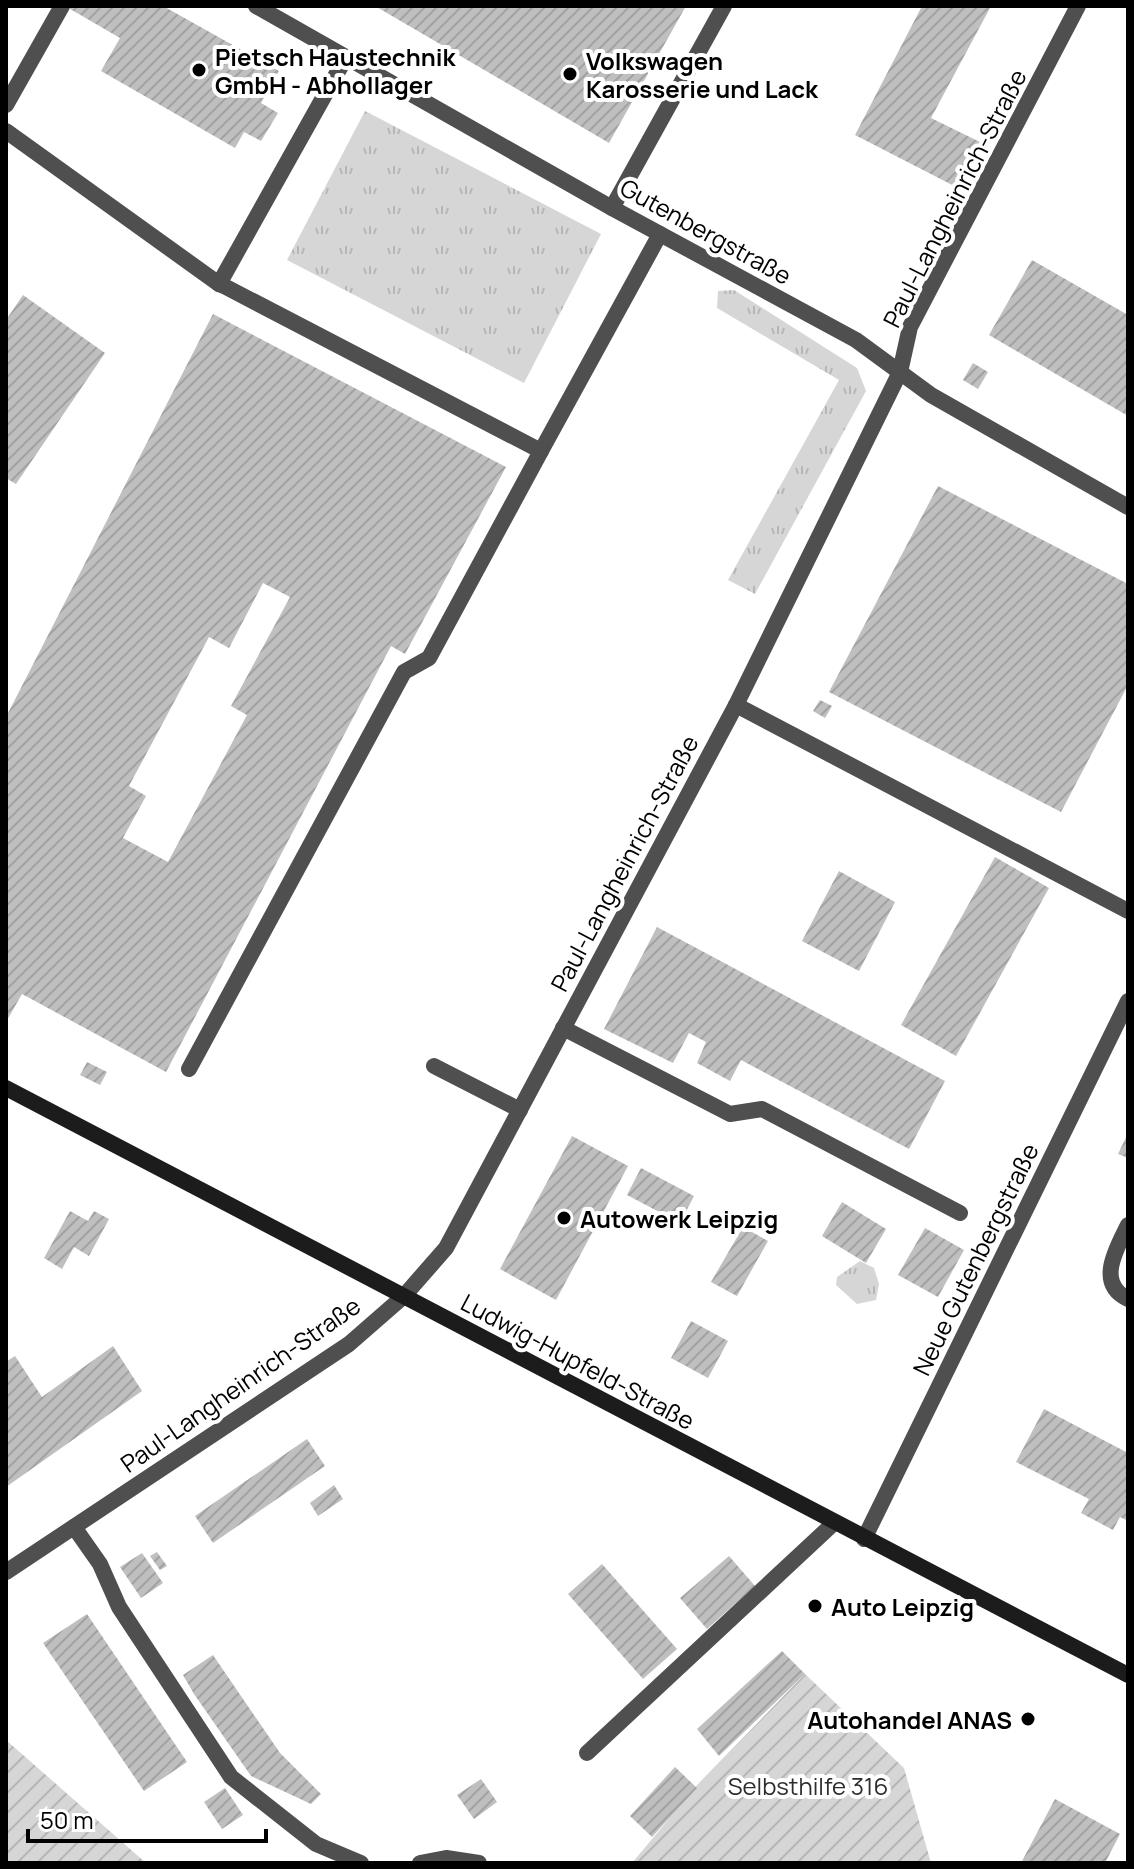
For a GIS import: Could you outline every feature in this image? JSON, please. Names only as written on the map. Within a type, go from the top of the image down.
[{"type":"main road","name":"Ludwig-Hupfeld-Straße","points":[[6,1088],[1128,1675]]},
{"type":"street","points":[[6,105],[62,6]]},
{"type":"street","points":[[612,208],[724,6]]},
{"type":"street","name":"Paul-Langheinrich-Straße","points":[[6,1572],[349,1344],[404,1296],[446,1248],[736,705],[900,372],[910,327],[1078,6]]},
{"type":"street","name":"Gutenbergstraße","points":[[260,7],[612,208],[856,340],[931,395],[1128,507]]},
{"type":"street","points":[[219,284],[346,57]]},
{"type":"street","points":[[6,131],[219,284],[541,451]]},
{"type":"street","points":[[189,1069],[404,672],[429,658],[660,234]]},
{"type":"street","points":[[736,705],[1128,911]]},
{"type":"street","name":"Neue Gutenbergstraße","points":[[864,1539],[1128,1001]]},
{"type":"street","points":[[563,1028],[730,1114],[762,1109],[960,1213]]},
{"type":"street","points":[[434,1066],[520,1110]]},
{"type":"street","points":[[1128,1225],[1111,1261],[1111,1279],[1120,1295],[1128,1299]]},
{"type":"street","points":[[587,1753],[834,1523]]},
{"type":"street","points":[[74,1527],[100,1564],[119,1607],[231,1777],[316,1844],[334,1863]]},
{"type":"street","points":[[316,1844],[361,1863]]},
{"type":"street","points":[[420,1863],[446,1858],[479,1863]]},
{"type":"green space","points":[[365,111],[601,234],[524,383],[287,260]]},
{"type":"green space","points":[[734,290],[857,368],[866,391],[755,594],[728,580],[839,380],[717,308],[718,291]]},
{"type":"green space","points":[[860,1261],[874,1268],[879,1284],[876,1300],[857,1304],[836,1285],[837,1277]]},
{"type":"green space","name":"Selbsthilfe 316","points":[[805,1674],[904,1768],[931,1863],[632,1863],[699,1783]]},
{"type":"green space","points":[[6,1740],[146,1863],[6,1863]]},
{"type":"building","points":[[65,6],[163,6],[279,71],[261,103],[278,113],[261,141],[244,132],[235,148],[101,71],[120,38]]},
{"type":"building","name":"Volkswagen Karosserie und Lack","points":[[375,6],[686,6],[609,143]]},
{"type":"building","points":[[922,6],[991,6],[931,118],[984,144],[960,189],[855,135]]},
{"type":"building","points":[[1032,260],[1128,315],[1128,416],[989,335]]},
{"type":"building","points":[[23,295],[105,353],[16,484],[6,478],[6,320]]},
{"type":"building","points":[[213,314],[506,467],[405,654],[391,646],[166,1072],[22,994],[6,1022],[6,717]],"holes":[[[263,583],[290,597],[231,706],[247,715],[168,862],[123,838],[146,796],[129,786],[209,637],[229,648]]]},
{"type":"building","points":[[973,363],[988,372],[978,389],[963,380]]},
{"type":"building","points":[[938,486],[1128,584],[1128,685],[1061,812],[829,692]]},
{"type":"building","points":[[820,700],[832,706],[825,718],[813,711]]},
{"type":"building","points":[[995,857],[1049,888],[956,1056],[901,1025]]},
{"type":"building","points":[[839,871],[895,902],[859,971],[802,941]]},
{"type":"building","points":[[657,927],[945,1081],[909,1149],[741,1060],[730,1081],[697,1063],[706,1042],[689,1033],[673,1063],[604,1029]]},
{"type":"building","points":[[87,1062],[107,1072],[100,1085],[80,1075]]},
{"type":"building","points":[[1128,1133],[1128,1158],[1118,1154]]},
{"type":"building","name":"Autowerk Leipzig","points":[[572,1136],[628,1166],[556,1300],[500,1269]]},
{"type":"building","points":[[641,1168],[694,1196],[680,1223],[627,1195]]},
{"type":"building","points":[[842,1202],[886,1229],[866,1263],[822,1236]]},
{"type":"building","points":[[70,1211],[88,1221],[94,1211],[109,1219],[89,1256],[74,1247],[62,1269],[44,1258]]},
{"type":"building","points":[[743,1227],[768,1241],[737,1296],[711,1282]]},
{"type":"building","points":[[925,1228],[964,1250],[938,1297],[898,1275]]},
{"type":"building","points":[[691,1321],[728,1341],[708,1378],[671,1358]]},
{"type":"building","points":[[113,1346],[142,1391],[6,1487],[6,1362],[15,1356],[42,1397]]},
{"type":"building","points":[[1044,1409],[1128,1453],[1128,1521],[1120,1517],[1113,1530],[1081,1513],[1089,1499],[1016,1462]]},
{"type":"building","points":[[307,1439],[325,1466],[213,1543],[195,1516]]},
{"type":"building","points":[[334,1485],[343,1499],[318,1516],[310,1503]]},
{"type":"building","points":[[157,1552],[167,1566],[160,1570],[150,1556]]},
{"type":"building","points":[[142,1553],[163,1583],[141,1598],[120,1567]]},
{"type":"building","points":[[729,1556],[755,1586],[707,1629],[680,1598]]},
{"type":"building","points":[[602,1564],[677,1649],[643,1679],[568,1594]]},
{"type":"building","points":[[87,1614],[187,1762],[144,1791],[43,1643]]},
{"type":"building","points":[[782,1651],[805,1674],[719,1756],[697,1729]]},
{"type":"building","points":[[213,1655],[280,1753],[321,1794],[311,1804],[251,1776],[194,1694],[183,1675]]},
{"type":"building","points":[[675,1767],[697,1788],[652,1837],[630,1816]]},
{"type":"building","points":[[481,1779],[497,1802],[474,1819],[457,1795]]},
{"type":"building","points":[[225,1788],[243,1815],[222,1829],[204,1802]]},
{"type":"building","points":[[1055,1799],[1120,1834],[1105,1863],[1021,1863]]},
{"type":"place","name":"Pietsch Haustechnik GmbH - Abhollager","points":[[199,70]]},
{"type":"place","name":"Volkswagen Karosserie und Lack","points":[[570,74]]},
{"type":"place","name":"Autowerk Leipzig","points":[[564,1218]]},
{"type":"place","name":"Auto Leipzig","points":[[815,1606]]},
{"type":"place","name":"Autohandel ANAS","points":[[1028,1719]]}]
